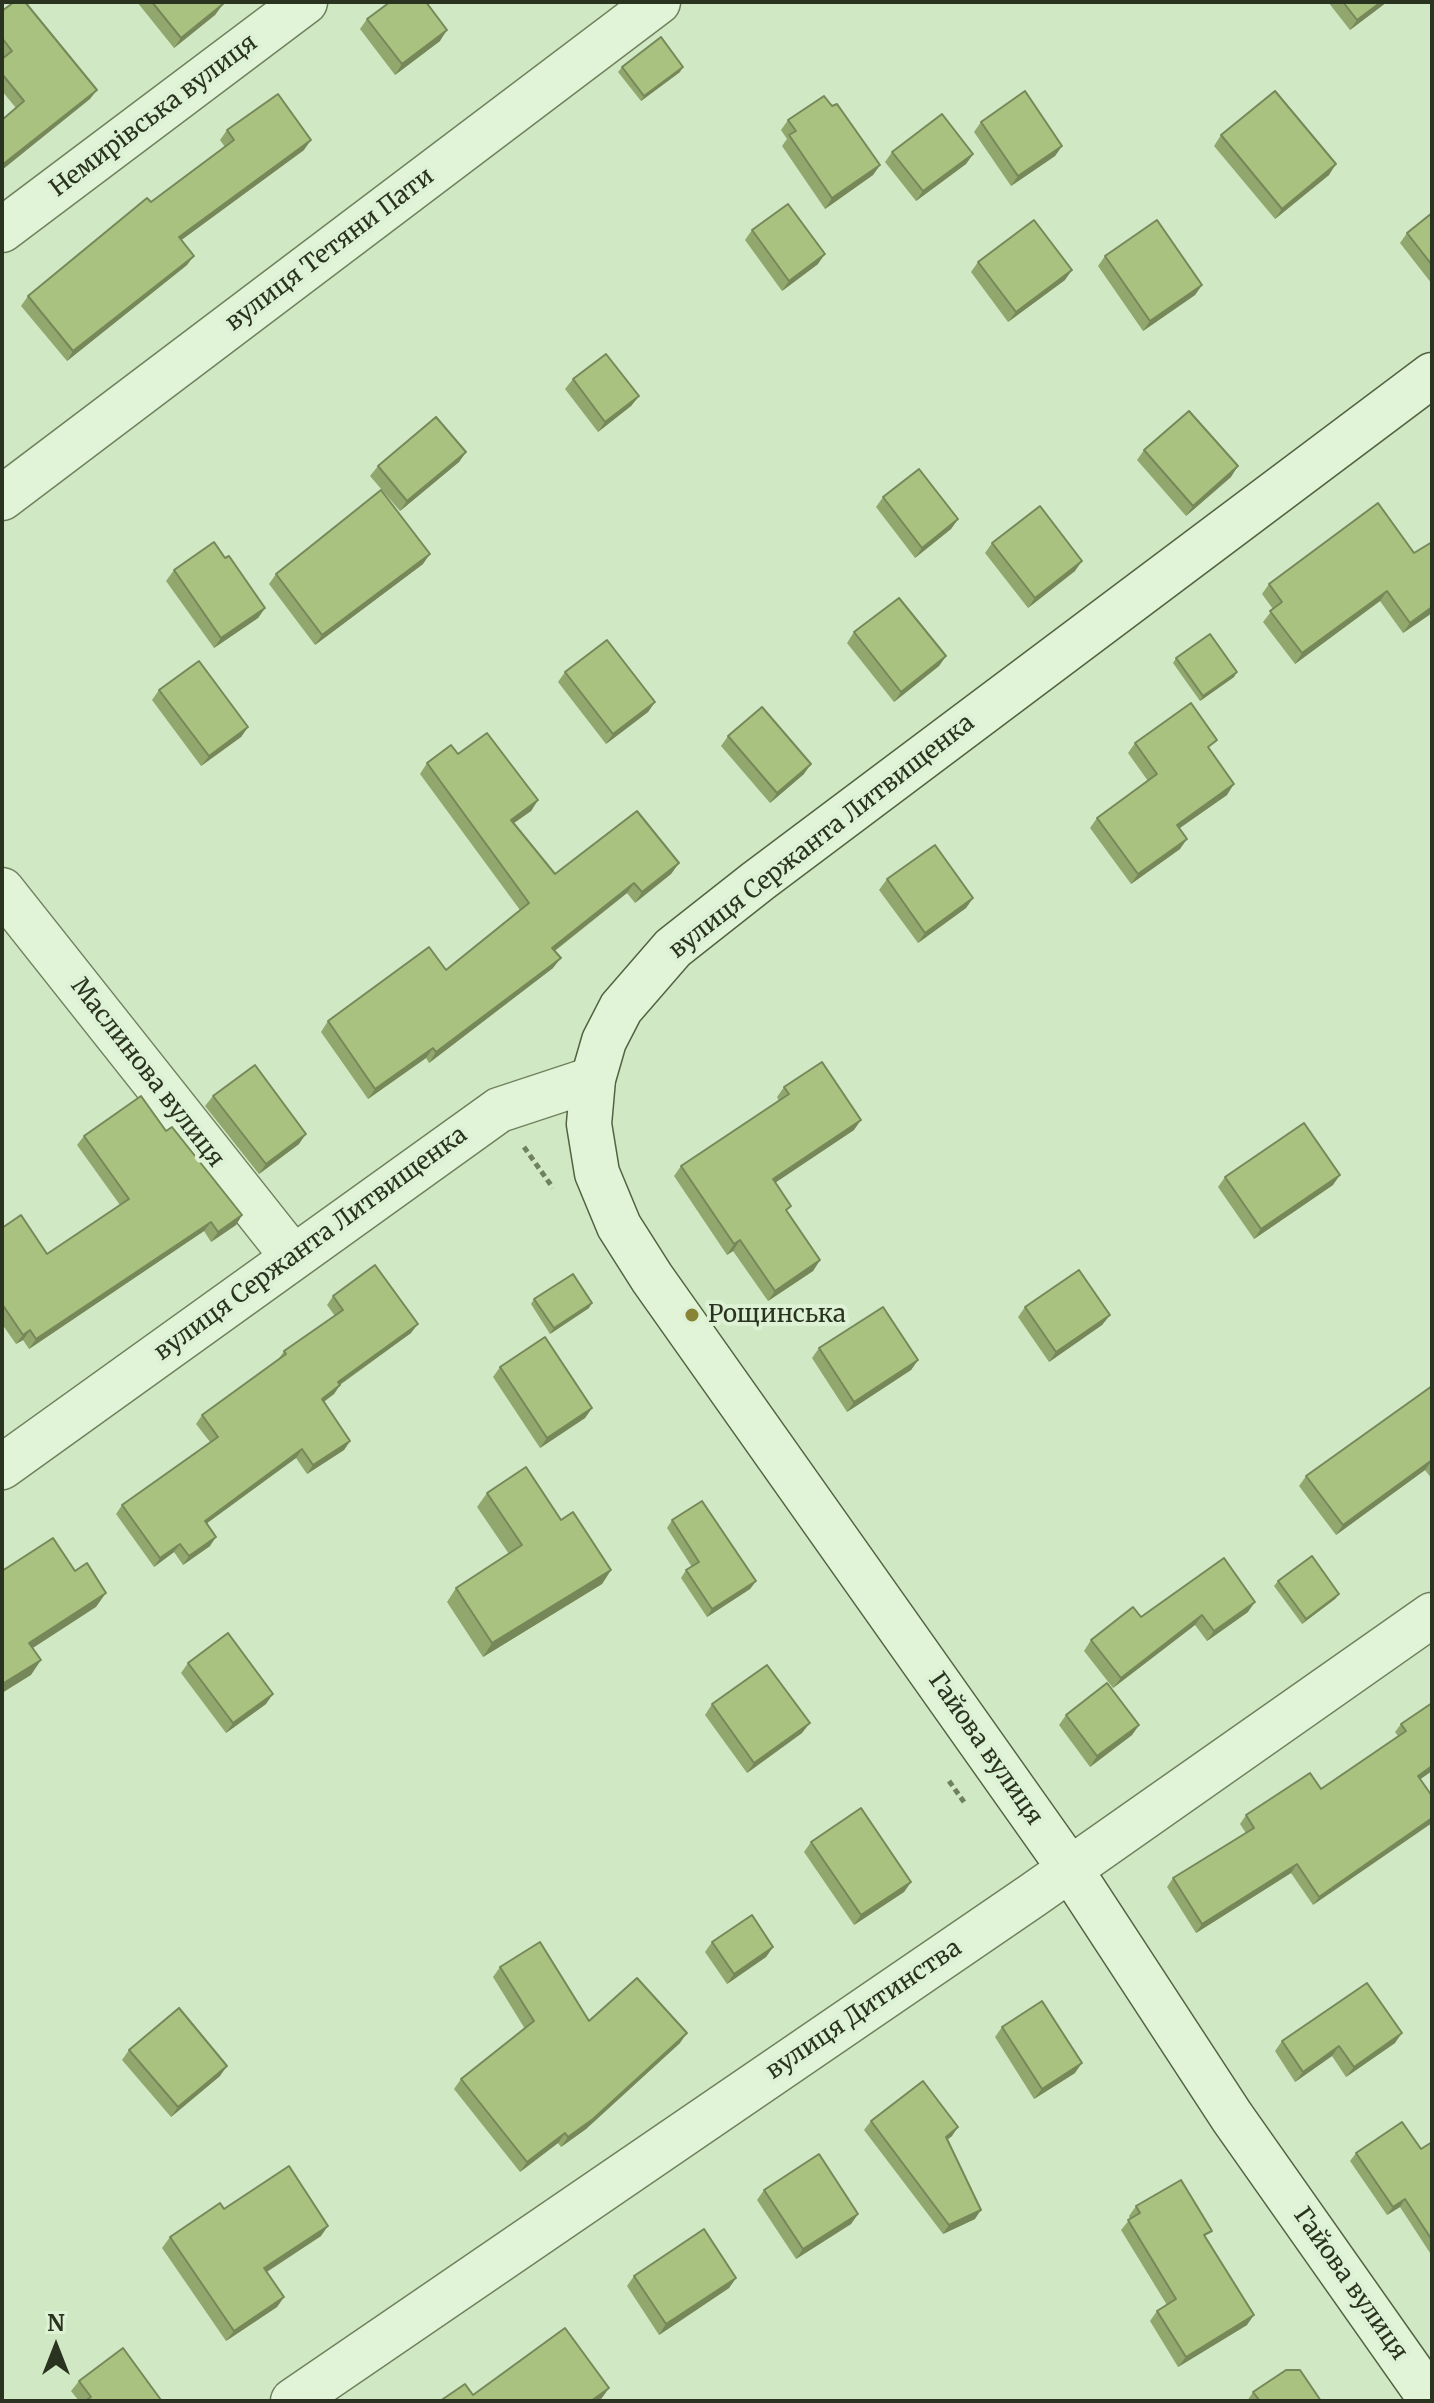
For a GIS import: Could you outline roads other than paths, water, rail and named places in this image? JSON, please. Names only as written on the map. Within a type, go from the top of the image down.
[{"type":"street","name":"Немирівська вулиця","points":[[2,230],[305,2]]},
{"type":"street","name":"вулиця Тетяни Пати","points":[[2,498],[658,2]]},
{"type":"street","name":"вулиця Сержанта Литвищенка","points":[[2,1467],[499,1110],[593,1079],[604,1041],[621,1008],[673,948],[1432,375]]},
{"type":"street","name":"Маслинова вулиця","points":[[2,890],[293,1257]]},
{"type":"street","name":"Гайова вулиця","points":[[593,1079],[589,1124],[597,1173],[619,1226],[652,1278],[1070,1869],[1232,2117],[1432,2401]]},
{"type":"street","name":"вулиця Дитинства","points":[[293,2401],[1070,1869],[1432,1615]]},
{"type":"place","name":"Рощинська","points":[[692,1315]]}]
